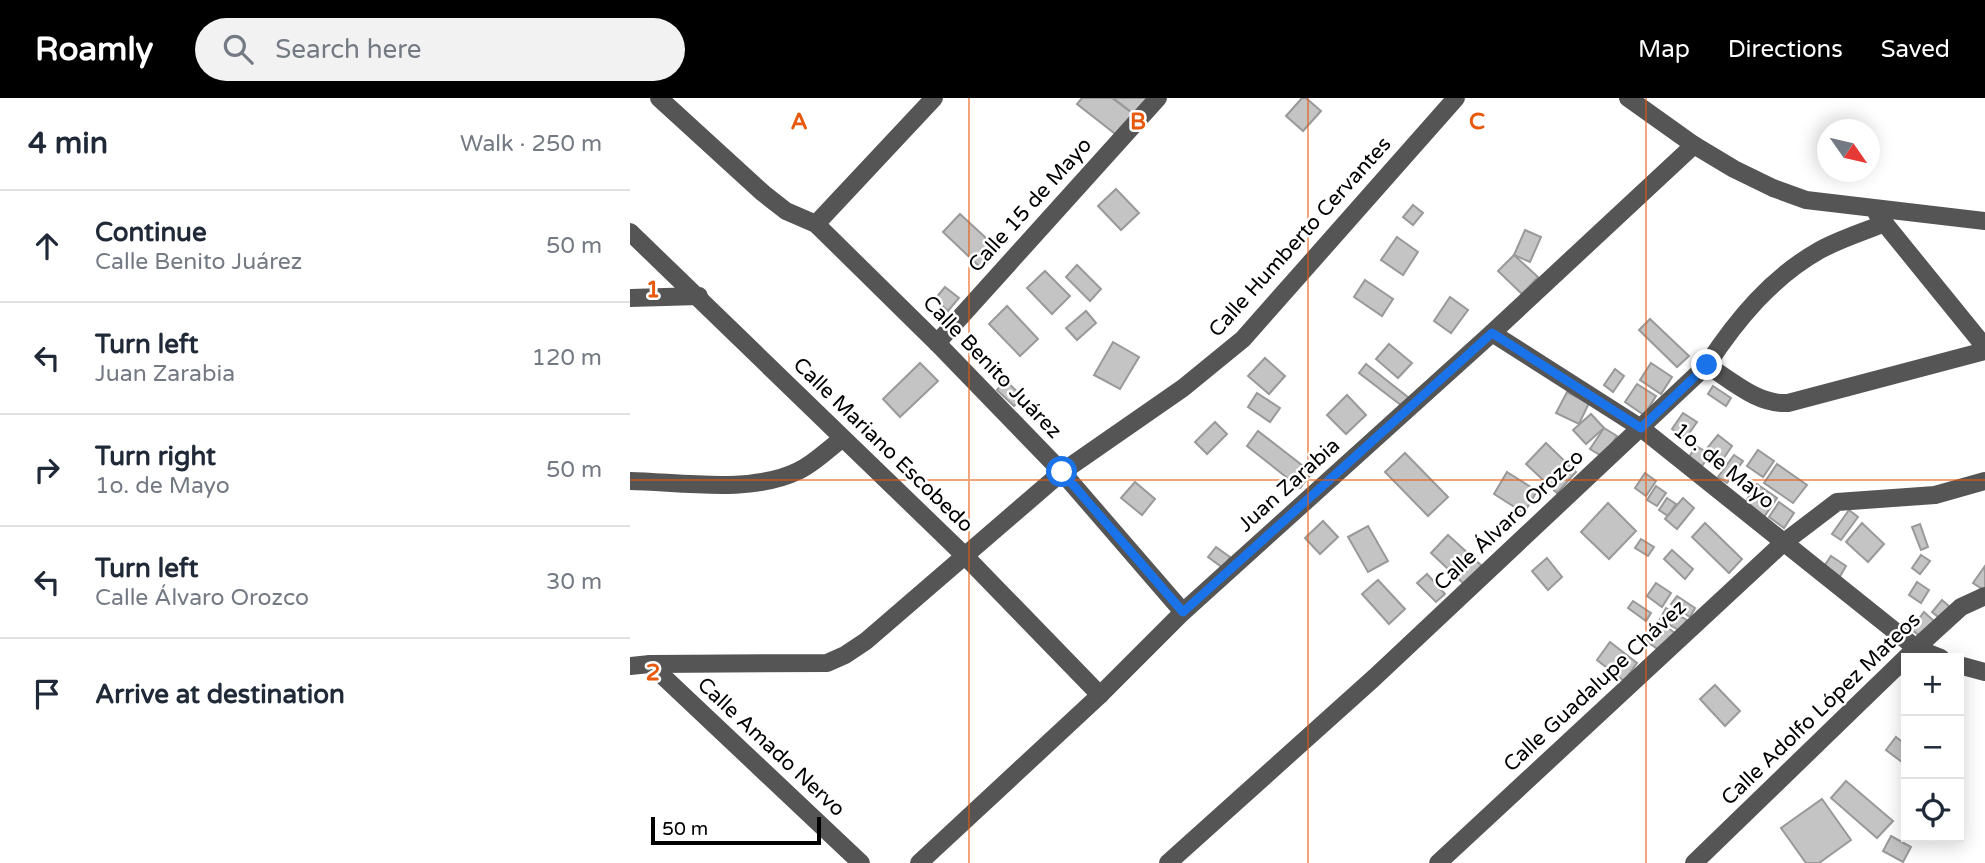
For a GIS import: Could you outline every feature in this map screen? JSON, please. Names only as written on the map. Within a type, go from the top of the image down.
[{"type":"street","points":[[659,98],[763,193],[786,211],[816,224],[934,98]]},
{"type":"street","name":"Calle 15 de Mayo","points":[[937,343],[1158,98]]},
{"type":"street","name":"Calle Humberto Cervantes","points":[[630,667],[650,664],[827,663],[866,641],[1062,472],[1183,388],[1243,339],[1456,98]]},
{"type":"street","points":[[1628,98],[1694,145],[1773,188],[1806,200],[1985,221]]},
{"type":"street","name":"Juan Zarabia","points":[[919,863],[1100,695],[1183,612],[1492,333],[1694,145]]},
{"type":"street","points":[[1707,365],[1751,394],[1777,404],[1985,349],[1871,206]]},
{"type":"street","name":"Calle Álvaro Orozco","points":[[1168,863],[1375,677],[1707,365],[1733,326],[1789,270],[1821,249],[1885,223]]},
{"type":"street","name":"Calle Benito Juárez","points":[[816,224],[937,343],[1062,472],[1183,612]]},
{"type":"street","name":"Calle Mariano Escobedo","points":[[630,232],[965,556],[1100,695]]},
{"type":"street","points":[[630,298],[699,296]]},
{"type":"street","name":"1o. de Mayo","points":[[1492,333],[1641,428],[1916,648],[1928,653]]},
{"type":"street","points":[[630,481],[749,485],[776,480],[801,470],[842,439]]},
{"type":"street","name":"Calle Guadalupe Chávez","points":[[1438,863],[1783,543],[1837,502],[1935,495],[1985,481]]},
{"type":"street","name":"Calle Adolfo López Mateos","points":[[1694,863],[1916,648],[1961,607],[1985,596]]},
{"type":"street","name":"Calle Amado Nervo","points":[[650,664],[861,863]]},
{"type":"street","points":[[1964,666],[1985,672]]},
{"type":"building","points":[[1082,98],[1112,98],[1135,115],[1118,136],[1077,104]]},
{"type":"building","points":[[1113,98],[1149,98],[1135,115]]},
{"type":"building","points":[[1302,98],[1306,98],[1321,111],[1303,131],[1286,116]]},
{"type":"building","points":[[1116,189],[1139,213],[1121,230],[1098,206]]},
{"type":"building","points":[[1413,205],[1423,213],[1413,225],[1403,217]]},
{"type":"building","points":[[960,214],[999,250],[982,269],[943,232]]},
{"type":"building","points":[[1525,230],[1541,237],[1530,262],[1514,255]]},
{"type":"building","points":[[1397,237],[1418,252],[1403,275],[1381,260]]},
{"type":"building","points":[[1514,255],[1538,277],[1522,294],[1498,271]]},
{"type":"building","points":[[1077,265],[1101,289],[1090,301],[1066,277]]},
{"type":"building","points":[[1045,271],[1070,296],[1052,314],[1027,288]]},
{"type":"building","points":[[1365,280],[1393,299],[1382,316],[1354,297]]},
{"type":"building","points":[[945,287],[959,298],[948,311],[935,299]]},
{"type":"building","points":[[1450,297],[1468,310],[1451,333],[1434,321]]},
{"type":"building","points":[[1007,306],[1038,339],[1020,356],[989,324]]},
{"type":"building","points":[[1086,311],[1096,323],[1077,340],[1066,328]]},
{"type":"building","points":[[1650,319],[1689,356],[1677,367],[1639,330]]},
{"type":"building","points":[[1113,342],[1139,357],[1120,389],[1094,375]]},
{"type":"building","points":[[1389,344],[1412,363],[1398,378],[1376,359]]},
{"type":"building","points":[[1265,358],[1285,376],[1269,394],[1248,376]]},
{"type":"building","points":[[920,363],[938,381],[900,417],[883,399]]},
{"type":"building","points":[[1651,363],[1672,377],[1661,394],[1640,380]]},
{"type":"building","points":[[1366,364],[1409,398],[1402,406],[1359,373]]},
{"type":"building","points":[[1615,369],[1624,376],[1613,392],[1604,385]]},
{"type":"building","points":[[1005,380],[1023,397],[1014,406],[997,390]]},
{"type":"building","points":[[1637,384],[1656,396],[1644,415],[1625,402]]},
{"type":"building","points":[[1713,386],[1731,398],[1726,406],[1708,394]]},
{"type":"building","points":[[1567,392],[1589,403],[1579,424],[1556,413]]},
{"type":"building","points":[[1257,393],[1280,408],[1270,422],[1248,407]]},
{"type":"building","points":[[1347,395],[1366,415],[1346,434],[1327,415]]},
{"type":"building","points":[[1683,413],[1697,422],[1686,438],[1672,429]]},
{"type":"building","points":[[1591,414],[1604,428],[1586,444],[1573,430]]},
{"type":"building","points":[[1215,422],[1227,434],[1207,454],[1195,442]]},
{"type":"building","points":[[1604,428],[1617,436],[1603,457],[1590,449]]},
{"type":"building","points":[[1258,431],[1312,473],[1300,488],[1247,446]]},
{"type":"building","points":[[1718,435],[1732,446],[1723,459],[1708,447]]},
{"type":"building","points":[[1546,443],[1576,472],[1557,493],[1526,464]]},
{"type":"building","points":[[1696,446],[1710,454],[1702,466],[1689,457]]},
{"type":"building","points":[[1758,450],[1774,461],[1763,477],[1747,466]]},
{"type":"building","points":[[1405,453],[1448,497],[1428,516],[1385,472]]},
{"type":"building","points":[[1734,455],[1743,461],[1727,483],[1718,477]]},
{"type":"building","points":[[1777,464],[1807,485],[1793,503],[1764,483]]},
{"type":"building","points":[[1507,472],[1537,491],[1524,513],[1494,494]]},
{"type":"building","points":[[1645,473],[1656,481],[1646,496],[1635,488]]},
{"type":"building","points":[[1135,482],[1155,499],[1142,515],[1121,498]]},
{"type":"building","points":[[1757,484],[1777,498],[1762,520],[1744,504]]},
{"type":"building","points":[[1656,486],[1666,493],[1657,506],[1647,500]]},
{"type":"building","points":[[1667,498],[1676,504],[1668,516],[1659,510]]},
{"type":"building","points":[[1683,498],[1694,508],[1677,529],[1665,519]]},
{"type":"building","points":[[1779,502],[1794,513],[1784,528],[1769,517]]},
{"type":"building","points":[[1608,503],[1636,531],[1609,559],[1581,532]]},
{"type":"building","points":[[1849,510],[1858,517],[1841,540],[1832,534]]},
{"type":"building","points":[[1323,521],[1338,537],[1320,554],[1305,538]]},
{"type":"building","points":[[1705,523],[1742,559],[1729,573],[1692,537]]},
{"type":"building","points":[[1862,523],[1884,544],[1868,562],[1846,542]]},
{"type":"building","points":[[1920,524],[1928,547],[1921,550],[1912,527]]},
{"type":"building","points":[[1368,526],[1388,561],[1368,572],[1348,537]]},
{"type":"building","points":[[1448,535],[1482,566],[1464,584],[1431,553]]},
{"type":"building","points":[[1641,539],[1654,547],[1648,556],[1635,548]]},
{"type":"building","points":[[1216,547],[1230,557],[1223,568],[1208,557]]},
{"type":"building","points":[[1672,550],[1693,569],[1685,579],[1664,559]]},
{"type":"building","points":[[1921,555],[1930,561],[1920,574],[1912,568]]},
{"type":"building","points":[[1831,556],[1846,566],[1839,578],[1823,568]]},
{"type":"building","points":[[1547,558],[1562,577],[1548,590],[1532,571]]},
{"type":"building","points":[[1985,566],[1985,591],[1973,583]]},
{"type":"building","points":[[1427,574],[1445,594],[1436,602],[1417,583]]},
{"type":"building","points":[[1378,580],[1405,609],[1389,624],[1362,594]]},
{"type":"building","points":[[1917,582],[1929,590],[1921,603],[1909,595]]},
{"type":"building","points":[[1656,583],[1671,593],[1662,607],[1647,596]]},
{"type":"building","points":[[1677,596],[1695,608],[1690,617],[1671,604]]},
{"type":"building","points":[[1942,600],[1951,608],[1942,620],[1932,612]]},
{"type":"building","points":[[1633,601],[1651,613],[1646,621],[1628,608]]},
{"type":"building","points":[[1666,608],[1687,620],[1680,631],[1660,619]]},
{"type":"building","points":[[1924,612],[1934,621],[1921,637],[1911,629]]},
{"type":"building","points":[[1659,622],[1675,633],[1662,652],[1646,641]]},
{"type":"building","points":[[1610,642],[1637,663],[1624,681],[1597,660]]},
{"type":"building","points":[[1715,685],[1740,711],[1725,726],[1700,699]]},
{"type":"building","points":[[1896,737],[1901,741],[1901,761],[1886,750]]},
{"type":"building","points":[[1846,781],[1893,821],[1877,838],[1831,798]]},
{"type":"building","points":[[1822,799],[1851,840],[1819,863],[1806,863],[1781,828]]},
{"type":"building","points":[[1891,836],[1911,847],[1903,862],[1883,851]]},
{"type":"route","points":[[1062,472],[1183,612],[1492,333],[1641,428],[1707,365]]}]
